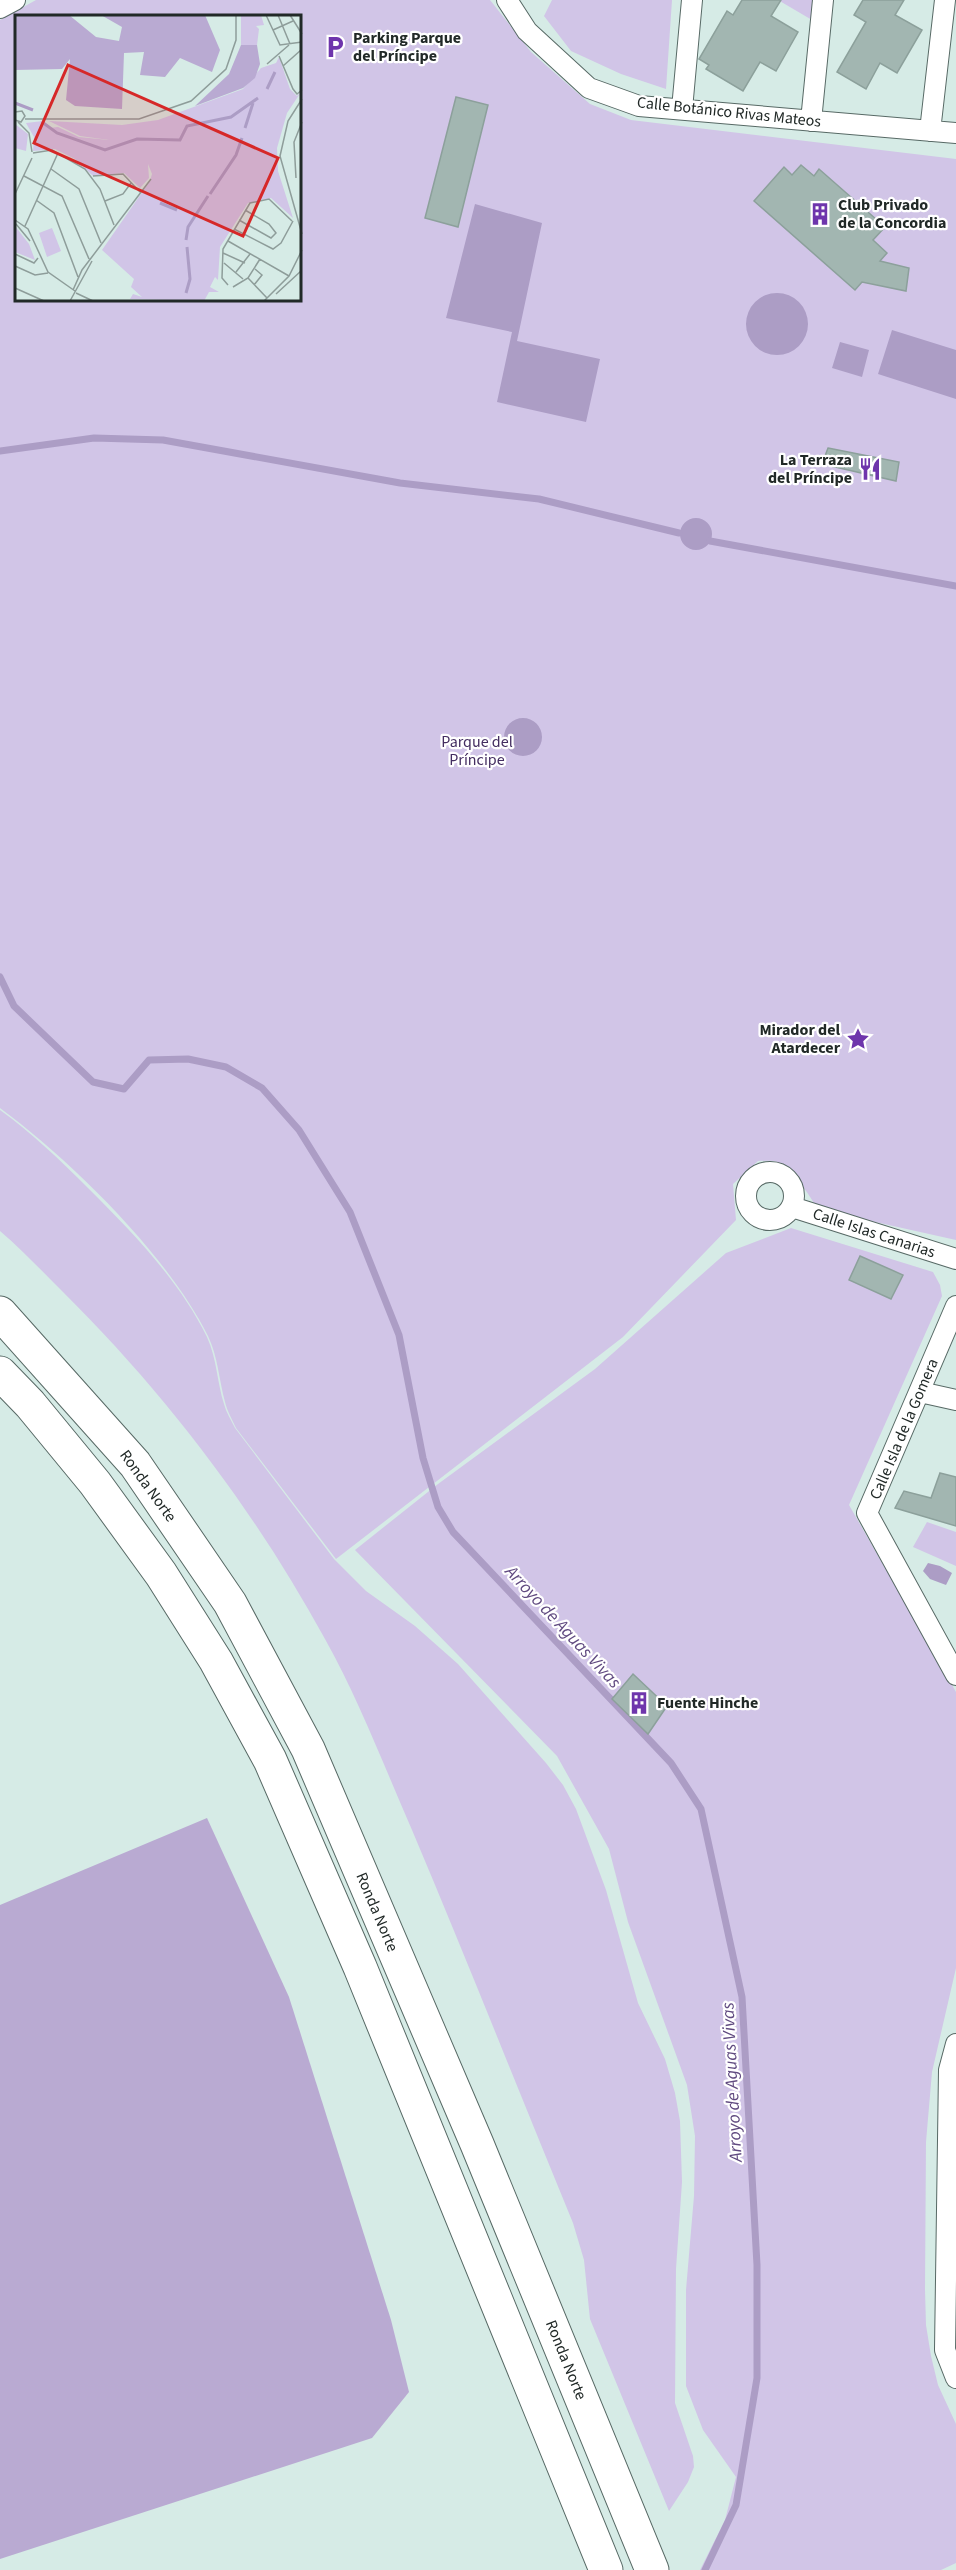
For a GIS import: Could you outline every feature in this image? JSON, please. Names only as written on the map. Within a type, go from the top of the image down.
[{"type":"highway","name":"Ronda Norte","points":[[0,1313],[135,1464],[230,1603],[308,1749],[477,2144],[652,2570]]},
{"type":"highway","points":[[0,1373],[30,1404],[95,1483],[161,1574],[216,1661],[270,1760],[360,1966],[606,2570]]},
{"type":"street","points":[[0,8],[15,0]]},
{"type":"street","name":"Calle Botánico Rivas Mateos","points":[[507,0],[528,31],[589,88],[639,106],[956,133]]},
{"type":"street","points":[[682,109],[692,0]]},
{"type":"street","points":[[811,121],[823,0]]},
{"type":"street","points":[[930,131],[945,0]]},
{"type":"street","name":"Calle Islas Canarias","points":[[792,1207],[956,1259]]},
{"type":"street","name":"Calle Isla de la Gomera","points":[[956,1306],[867,1513],[956,1675]]},
{"type":"street","points":[[920,1392],[956,1400]]},
{"type":"street","points":[[956,2044],[949,2070],[951,2276],[945,2350],[956,2378]]},
{"type":"green space","name":"Parque del Príncipe","points":[[36,0],[490,0],[531,52],[590,104],[631,120],[956,159],[956,1240],[817,1209],[800,1183],[782,1165],[775,1161],[758,1161],[733,1184],[736,1220],[623,1337],[336,1559],[236,1428],[226,1405],[208,1336],[191,1305],[169,1274],[144,1243],[87,1182],[0,1108],[0,20]]},
{"type":"green space","points":[[552,0],[672,0],[666,89],[621,74],[571,51],[544,16]]},
{"type":"green space","points":[[778,0],[814,0],[812,20]]},
{"type":"green space","points":[[0,1110],[35,1137],[105,1205],[169,1277],[196,1316],[207,1337],[225,1407],[235,1428],[334,1559],[366,1591],[415,1626],[458,1664],[546,1763],[563,1785],[576,1809],[606,1890],[638,2003],[665,2059],[680,2121],[682,2182],[676,2269],[675,2403],[693,2456],[694,2467],[688,2482],[669,2511],[590,2319],[584,2260],[573,2223],[432,1879],[349,1686],[325,1639],[269,1545],[206,1456],[138,1371],[0,1231]]},
{"type":"green space","points":[[791,1228],[933,1272],[940,1285],[942,1296],[849,1505],[956,1692],[956,1968],[932,2072],[926,2142],[926,2325],[938,2385],[956,2424],[956,2563],[941,2570],[700,2570],[725,2520],[736,2477],[703,2430],[686,2386],[686,2290],[694,2196],[695,2136],[687,2085],[628,1922],[609,1849],[557,1756],[355,1550],[438,1484],[595,1369],[726,1253]]},
{"type":"green space","points":[[927,1522],[956,1532],[956,1566],[913,1547]]},
{"type":"shaded area","points":[[475,204],[542,223],[517,341],[600,359],[586,422],[497,402],[512,332],[446,318]]},
{"type":"shaded area","points":[[777,293],[799,302],[808,324],[799,346],[777,355],[755,346],[746,324],[755,302]]},
{"type":"shaded area","points":[[892,330],[956,350],[956,399],[878,374]]},
{"type":"shaded area","points":[[840,342],[869,350],[862,377],[832,368]]},
{"type":"shaded area","points":[[696,518],[707,523],[712,534],[707,545],[696,550],[685,545],[680,534],[685,523]]},
{"type":"shaded area","points":[[523,718],[537,723],[542,737],[537,751],[523,756],[509,751],[504,737],[509,723]]},
{"type":"shaded area","points":[[928,1563],[940,1566],[952,1573],[946,1585],[930,1579],[923,1571]]},
{"type":"shaded area","points":[[207,1818],[289,1997],[391,2320],[409,2392],[372,2438],[0,2559],[0,1905]]},
{"type":"building","points":[[742,0],[781,0],[771,16],[798,32],[776,71],[760,62],[743,91],[706,69],[709,65],[699,59],[727,11],[733,15]]},
{"type":"building","points":[[863,0],[904,0],[895,15],[922,30],[897,73],[880,63],[866,89],[837,72],[866,22],[854,15]]},
{"type":"building","points":[[456,97],[488,105],[458,227],[425,218]]},
{"type":"building","name":"Club Privado de la Concordia","points":[[801,165],[814,176],[819,169],[885,227],[873,240],[887,253],[880,261],[909,268],[906,291],[862,282],[855,290],[754,201],[784,167],[792,175]]},
{"type":"building","name":"La Terraza del Príncipe","points":[[828,448],[899,462],[896,481],[822,464]]},
{"type":"building","points":[[860,1256],[903,1275],[891,1299],[849,1280]]},
{"type":"building","points":[[940,1473],[956,1477],[956,1526],[895,1508],[904,1491],[931,1498]]},
{"type":"building","name":"Fuente Hinche","points":[[633,1674],[667,1706],[648,1734],[612,1699]]},
{"type":"waterway","points":[[0,451],[94,438],[163,440],[400,483],[539,499],[679,533]]},
{"type":"waterway","points":[[710,541],[956,586]]},
{"type":"waterway","name":"Arroyo de Aguas Vivas","points":[[0,977],[14,1006],[93,1082],[124,1089],[149,1060],[188,1059],[226,1067],[262,1088],[299,1130],[350,1212],[399,1335],[423,1458],[438,1507],[453,1532],[671,1763],[701,1809],[742,1997],[757,2265],[757,2378],[736,2505],[705,2570]]},
{"type":"place","name":"Parking Parque del Príncipe","points":[[335,47]]},
{"type":"place","name":"Club Privado de la Concordia","points":[[820,214]]},
{"type":"place","name":"La Terraza del Príncipe","points":[[870,469]]},
{"type":"place","name":"Mirador del Atardecer","points":[[858,1039]]},
{"type":"place","name":"Fuente Hinche","points":[[639,1703]]}]
